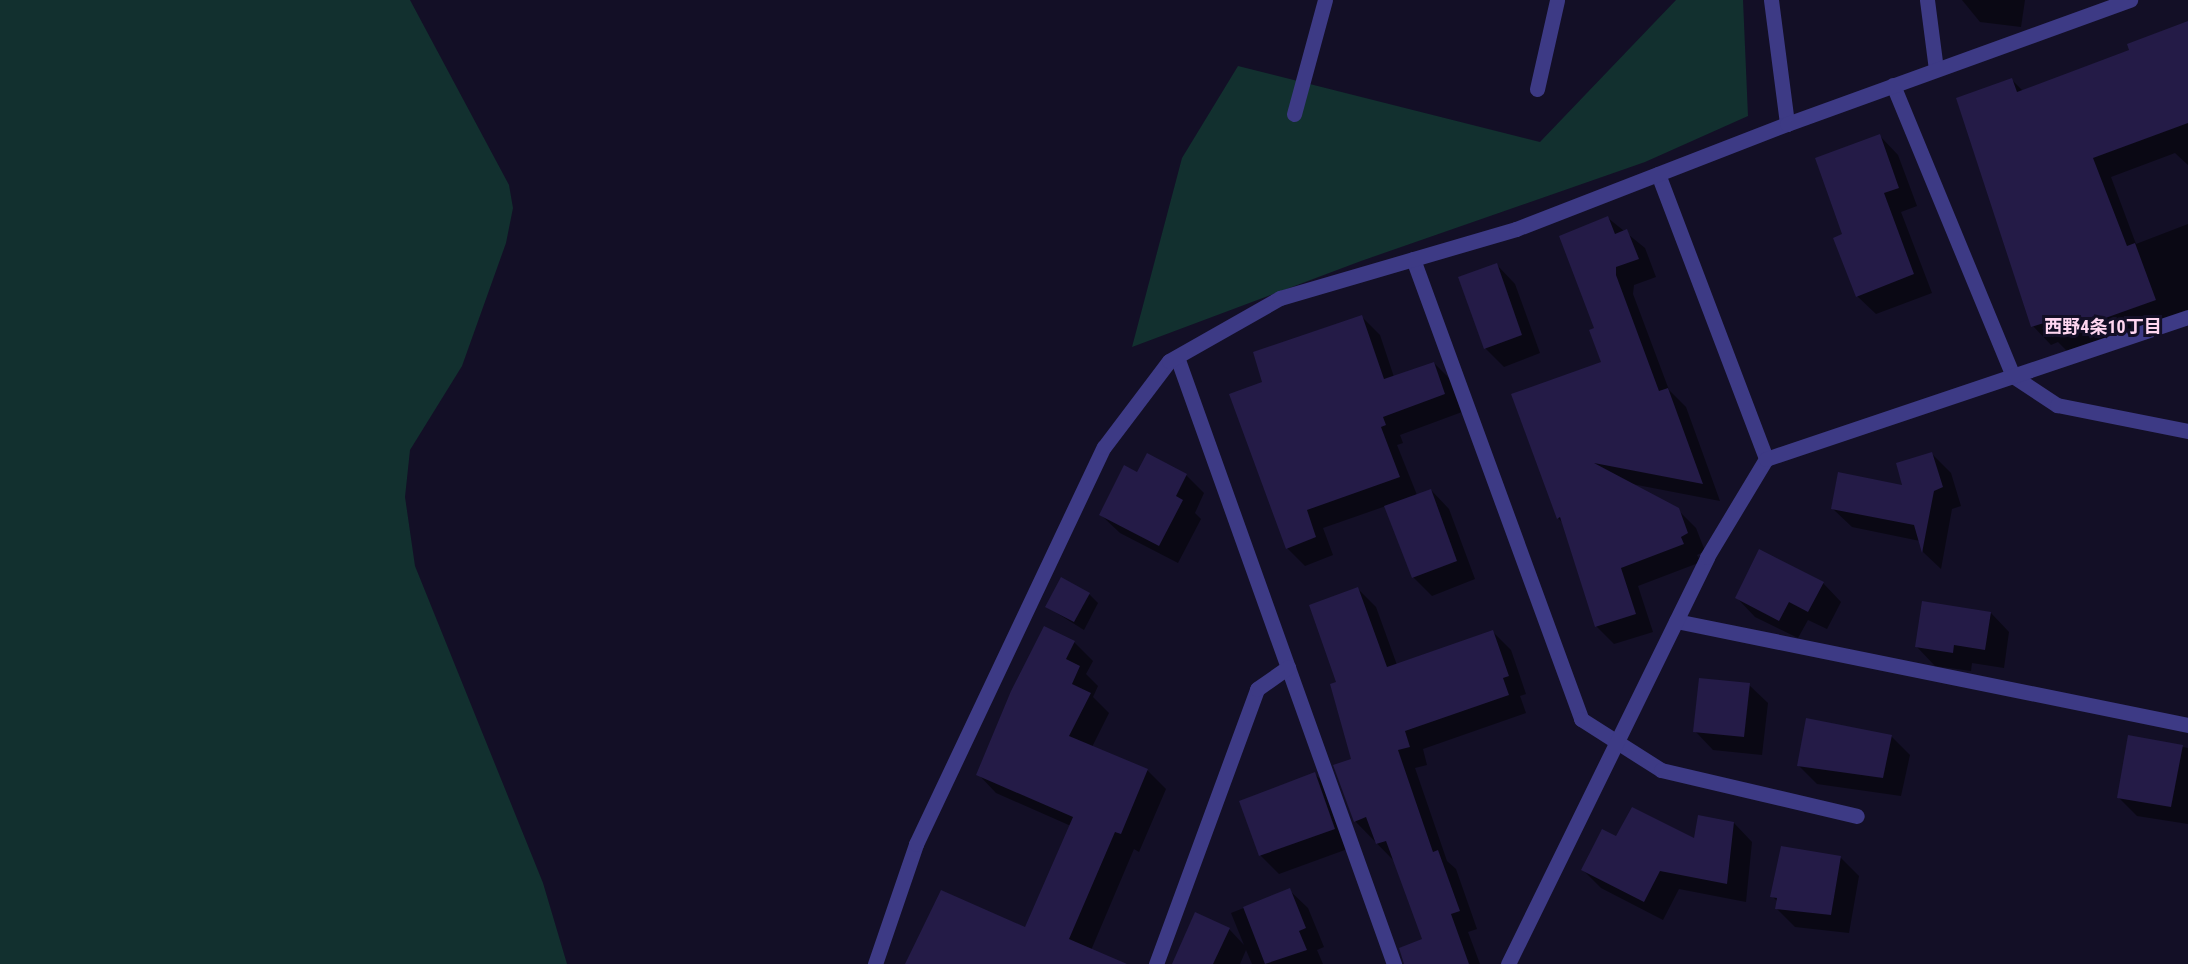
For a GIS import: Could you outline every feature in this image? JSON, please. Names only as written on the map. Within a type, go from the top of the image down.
[{"type":"street","points":[[1294,114],[1325,0]]},
{"type":"street","points":[[1537,89],[1557,0]]},
{"type":"street","points":[[1771,0],[1787,124]]},
{"type":"street","points":[[1927,0],[1936,69]]},
{"type":"street","points":[[876,964],[916,844],[1104,447],[1169,361],[1280,298],[1515,229],[1787,124],[2130,0]]},
{"type":"street","points":[[1893,85],[2013,376],[2057,405],[2188,432]]},
{"type":"street","points":[[1658,174],[1766,459]]},
{"type":"street","points":[[1413,259],[1581,719],[1660,770],[1857,816]]},
{"type":"street","points":[[1508,964],[1707,557],[1766,459],[2188,317]]},
{"type":"street","points":[[1177,357],[1394,964]]},
{"type":"street","points":[[1676,621],[2188,725]]},
{"type":"street","points":[[1156,964],[1257,689],[1288,667]]},
{"type":"green space","points":[[0,0],[410,0],[509,185],[513,208],[506,243],[462,366],[410,450],[405,497],[415,566],[543,883],[567,964],[0,964]]},
{"type":"green space","points":[[1676,0],[1743,0],[1748,116],[1645,162],[1361,261],[1132,347],[1182,158],[1238,66],[1540,142]]},
{"type":"building","points":[[2188,21],[2188,123],[2093,158],[2127,246],[2135,243],[2156,300],[2052,337],[2047,322],[2031,327],[1956,98],[2012,78],[2017,92],[2129,50],[2127,44]]},
{"type":"building","points":[[1880,134],[1899,188],[1884,193],[1914,274],[1856,297],[1833,238],[1842,234],[1815,158]]},
{"type":"building","points":[[1608,216],[1615,234],[1627,229],[1639,259],[1616,267],[1616,275],[1659,391],[1668,388],[1703,484],[1594,463],[1679,508],[1688,533],[1681,537],[1684,544],[1621,568],[1636,614],[1595,627],[1560,517],[1557,519],[1511,394],[1601,362],[1589,330],[1594,328],[1559,236]]},
{"type":"building","points":[[1497,263],[1522,335],[1484,349],[1458,277]]},
{"type":"building","points":[[1362,315],[1384,379],[1434,362],[1445,394],[1383,417],[1386,425],[1381,427],[1400,477],[1307,510],[1316,537],[1286,549],[1229,394],[1262,382],[1253,352]]},
{"type":"building","points":[[1932,452],[1943,487],[1934,491],[1922,553],[1914,525],[1831,509],[1838,472],[1902,485],[1896,463]]},
{"type":"building","points":[[1147,453],[1187,474],[1176,496],[1183,500],[1159,546],[1099,515],[1124,465],[1137,472]]},
{"type":"building","points":[[1431,489],[1457,561],[1412,578],[1384,506]]},
{"type":"building","points":[[1759,549],[1824,582],[1808,612],[1789,602],[1779,621],[1735,598]]},
{"type":"building","points":[[1061,577],[1090,593],[1074,622],[1045,607]]},
{"type":"building","points":[[1358,587],[1387,667],[1493,630],[1509,676],[1503,678],[1509,695],[1405,731],[1410,747],[1398,750],[1433,852],[1438,850],[1460,911],[1451,914],[1469,964],[1404,964],[1399,948],[1422,939],[1386,841],[1376,844],[1366,817],[1354,822],[1333,765],[1351,759],[1330,684],[1336,682],[1309,605]]},
{"type":"building","points":[[1922,601],[1991,612],[1985,650],[1954,645],[1953,653],[1915,647]]},
{"type":"building","points":[[1044,626],[1075,641],[1066,659],[1080,666],[1072,684],[1091,693],[1069,736],[1148,769],[1121,834],[1115,832],[1069,939],[1127,964],[905,964],[941,890],[1025,927],[1073,817],[976,775],[1011,691]]},
{"type":"building","points":[[1699,678],[1750,683],[1744,737],[1693,732]]},
{"type":"building","points":[[1806,718],[1892,735],[1883,778],[1797,766]]},
{"type":"building","points":[[2128,735],[2183,745],[2171,807],[2117,798]]},
{"type":"building","points":[[1315,772],[1335,829],[1259,856],[1239,801]]},
{"type":"building","points":[[1632,807],[1694,838],[1698,815],[1734,822],[1727,884],[1660,871],[1644,902],[1581,870],[1602,829],[1616,836]]},
{"type":"building","points":[[1781,846],[1841,856],[1831,915],[1775,909],[1777,898],[1770,897]]},
{"type":"building","points":[[1290,888],[1306,928],[1299,931],[1307,950],[1265,964],[1243,907]]},
{"type":"building","points":[[1195,912],[1230,928],[1213,964],[1172,964]]},
{"type":"district","name":"西野4条10丁目","points":[[2103,327]]}]
